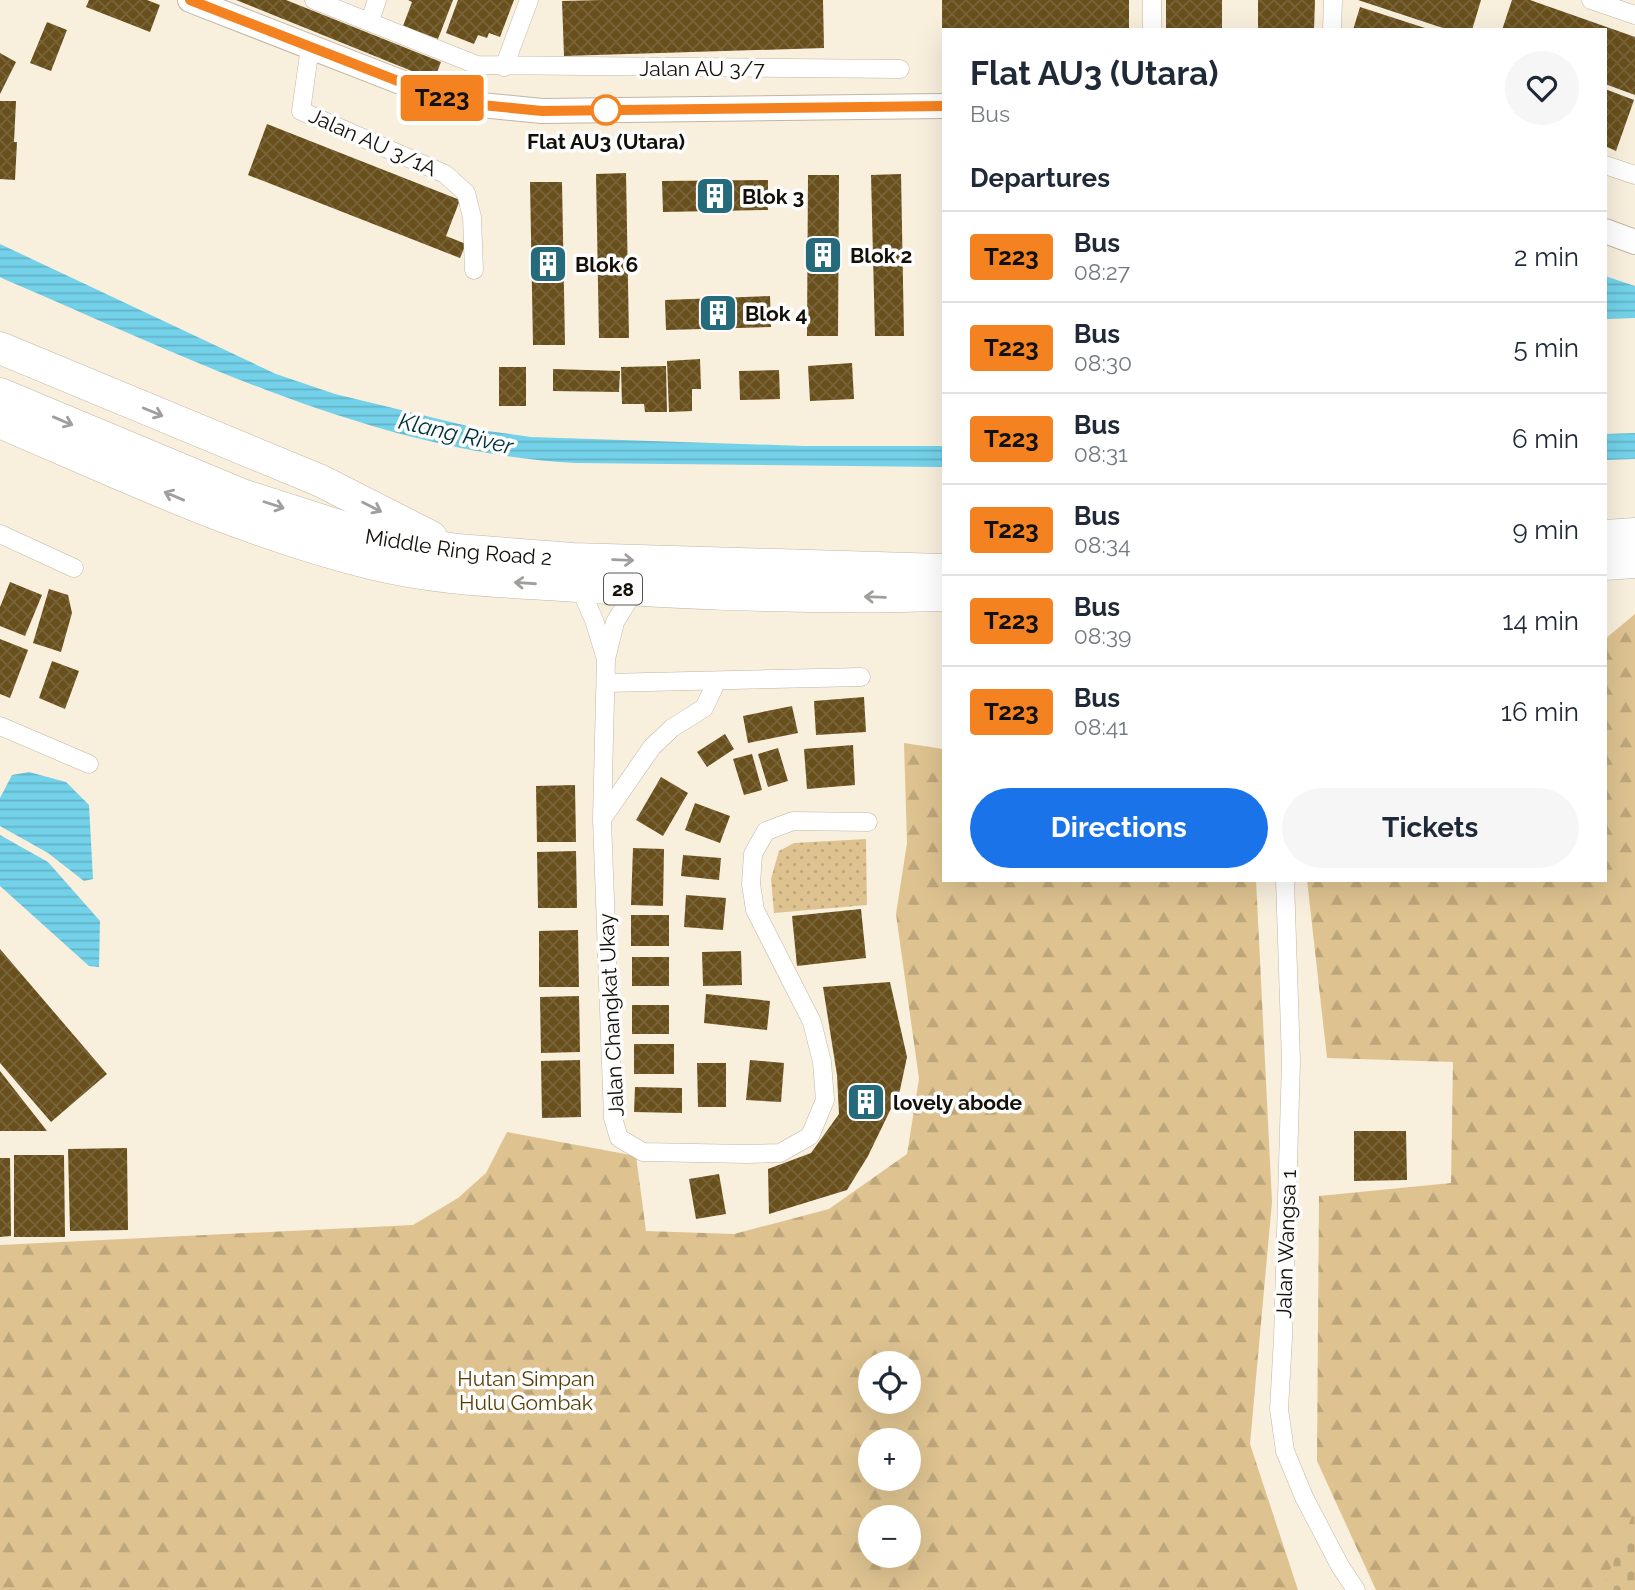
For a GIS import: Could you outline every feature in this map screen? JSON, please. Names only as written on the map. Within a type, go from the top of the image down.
[{"type":"highway","points":[[0,348],[321,481],[457,550]]},
{"type":"highway","name":"Middle Ring Road 2","points":[[0,394],[242,495],[370,536],[457,550],[573,559],[942,569]]},
{"type":"highway","name":"Middle Ring Road 2","points":[[0,422],[226,518],[372,564],[454,578],[635,590],[888,597],[942,595]]},
{"type":"highway","points":[[1607,562],[1629,540]]},
{"type":"main road","points":[[190,0],[439,97],[471,104],[542,111],[942,106]]},
{"type":"main road","points":[[1607,232],[1635,242]]},
{"type":"street","name":"Jalan AU 3/7","points":[[314,0],[477,65],[900,69]]},
{"type":"street","points":[[369,21],[377,0]]},
{"type":"street","points":[[504,67],[528,0]]},
{"type":"street","points":[[1152,0],[1152,28]]},
{"type":"street","points":[[1332,28],[1333,0]]},
{"type":"street","points":[[1591,0],[1635,15]]},
{"type":"street","name":"Jalan AU 3/1A","points":[[310,47],[301,111],[445,174],[466,193],[472,217],[474,270]]},
{"type":"street","points":[[1607,166],[1635,175]]},
{"type":"street","points":[[0,534],[74,568]]},
{"type":"street","name":"Jalan Changkat Ukay","points":[[579,586],[594,620],[606,659]]},
{"type":"street","name":"Jalan Changkat Ukay","points":[[635,590],[615,622],[606,659],[602,819],[613,1118],[620,1138],[643,1152],[747,1154],[780,1153],[810,1136],[825,1100],[822,1062],[812,1023],[755,910],[751,884],[752,854],[766,831],[793,821],[868,822]]},
{"type":"street","points":[[606,683],[861,677]]},
{"type":"street","points":[[602,819],[652,747],[672,728],[704,708],[718,681]]},
{"type":"street","points":[[0,726],[89,764]]},
{"type":"street","name":"Jalan Wangsa 1","points":[[1285,882],[1291,1061],[1279,1409],[1285,1451],[1299,1486],[1340,1566],[1356,1590]]},
{"type":"green space","points":[[1635,614],[1635,1590],[1376,1590],[1317,1461],[1319,1196],[1451,1183],[1453,1062],[1327,1058],[1307,882],[1607,882],[1607,637]]},
{"type":"green space","name":"Hutan Simpan Hulu Gombak","points":[[904,743],[942,749],[942,882],[1256,882],[1272,1202],[1250,1444],[1298,1590],[0,1590],[0,1245],[413,1225],[458,1198],[486,1173],[507,1132],[636,1156],[646,1231],[734,1234],[829,1209],[907,1154],[919,1079],[896,914],[907,843]]},
{"type":"green space","points":[[866,839],[867,905],[774,913],[771,879],[779,851],[794,843]]},
{"type":"green space","points":[[1635,1509],[1635,1590],[1602,1590]]},
{"type":"water","name":"Klang River","points":[[0,244],[276,374],[335,394],[488,431],[531,437],[804,446],[942,446],[942,467],[576,463],[501,455],[427,441],[284,397],[0,277]]},
{"type":"water","points":[[1607,277],[1635,286],[1635,318],[1607,319]]},
{"type":"water","points":[[1635,433],[1635,459],[1607,460],[1607,434]]},
{"type":"water","points":[[29,772],[66,782],[89,805],[93,879],[84,881],[48,853],[0,826],[0,798],[12,775]]},
{"type":"water","points":[[0,835],[48,862],[100,921],[99,967],[89,966],[0,886]]},
{"type":"building","points":[[89,0],[147,0],[160,5],[150,32],[86,7]]},
{"type":"building","points":[[236,0],[286,0],[441,62],[434,80]]},
{"type":"building","points":[[408,0],[453,0],[438,39],[403,26],[412,2]]},
{"type":"building","points":[[458,0],[514,0],[500,37],[489,33],[487,38],[478,35],[474,44],[446,33]]},
{"type":"building","points":[[823,0],[824,48],[564,56],[562,1]]},
{"type":"building","points":[[942,0],[1129,0],[1129,28],[942,28]]},
{"type":"building","points":[[1166,0],[1222,0],[1222,28],[1166,28]]},
{"type":"building","points":[[1258,0],[1315,0],[1314,28],[1258,28]]},
{"type":"building","points":[[1358,0],[1481,0],[1473,28],[1443,28]]},
{"type":"building","points":[[1512,0],[1530,0],[1635,37],[1635,95],[1607,85],[1607,28],[1503,28]]},
{"type":"building","points":[[1360,7],[1425,28],[1354,28]]},
{"type":"building","points":[[47,22],[67,30],[51,71],[30,63]]},
{"type":"building","points":[[0,53],[16,62],[0,94]]},
{"type":"building","points":[[1607,90],[1634,100],[1616,151],[1607,147]]},
{"type":"building","points":[[0,101],[16,101],[15,180],[0,179]]},
{"type":"building","points":[[267,124],[460,200],[446,236],[466,244],[460,258],[248,175]]},
{"type":"building","points":[[626,173],[629,338],[599,338],[596,174]]},
{"type":"building","points":[[901,174],[904,336],[875,336],[871,175]]},
{"type":"building","name":"Blok 2","points":[[808,175],[839,175],[838,336],[807,336]]},
{"type":"building","name":"Blok 3","points":[[768,180],[768,210],[663,212],[662,181]]},
{"type":"building","name":"Blok 6","points":[[530,182],[562,182],[565,345],[533,345]]},
{"type":"building","name":"Blok 4","points":[[770,296],[771,327],[666,330],[665,300]]},
{"type":"building","points":[[700,359],[701,389],[692,389],[692,411],[669,412],[667,361]]},
{"type":"building","points":[[852,363],[854,399],[810,401],[808,366]]},
{"type":"building","points":[[666,366],[667,412],[645,412],[644,404],[622,404],[621,367]]},
{"type":"building","points":[[499,367],[526,367],[526,406],[499,406]]},
{"type":"building","points":[[553,369],[620,371],[619,392],[553,391]]},
{"type":"building","points":[[779,370],[780,399],[740,400],[739,371]]},
{"type":"building","points":[[10,582],[42,595],[25,636],[0,626],[0,607]]},
{"type":"building","points":[[49,589],[68,595],[72,613],[61,652],[33,643]]},
{"type":"building","points":[[0,639],[28,650],[10,698],[0,694]]},
{"type":"building","points":[[52,661],[79,671],[65,709],[39,698]]},
{"type":"building","points":[[864,697],[866,732],[816,735],[814,701]]},
{"type":"building","points":[[792,706],[798,733],[748,743],[743,716]]},
{"type":"building","points":[[725,734],[734,749],[707,767],[697,752]]},
{"type":"building","points":[[853,745],[855,785],[807,789],[804,749]]},
{"type":"building","points":[[778,748],[788,781],[768,787],[758,754]]},
{"type":"building","points":[[752,754],[762,790],[744,795],[733,759]]},
{"type":"building","points":[[661,777],[688,793],[663,836],[636,820]]},
{"type":"building","points":[[575,785],[576,842],[537,842],[536,786]]},
{"type":"building","points":[[695,803],[730,816],[720,843],[685,830]]},
{"type":"building","points":[[633,848],[664,849],[663,906],[631,905]]},
{"type":"building","points":[[576,851],[577,908],[538,908],[537,852]]},
{"type":"building","points":[[683,855],[721,858],[719,880],[681,876]]},
{"type":"building","points":[[686,895],[726,898],[723,930],[684,927]]},
{"type":"building","points":[[861,909],[866,958],[797,966],[792,916]]},
{"type":"building","points":[[631,915],[669,915],[669,946],[631,946]]},
{"type":"building","points":[[578,930],[579,987],[539,987],[539,931]]},
{"type":"building","points":[[0,949],[107,1074],[51,1122],[0,1063]]},
{"type":"building","points":[[741,951],[742,985],[703,986],[702,952]]},
{"type":"building","points":[[632,957],[669,957],[669,986],[632,986]]},
{"type":"building","name":"lovely abode","points":[[890,982],[907,1057],[900,1090],[868,1156],[847,1190],[769,1214],[768,1169],[811,1153],[839,1114],[837,1075],[823,987]]},
{"type":"building","points":[[706,994],[770,1001],[767,1030],[704,1023]]},
{"type":"building","points":[[579,996],[580,1052],[541,1053],[540,997]]},
{"type":"building","points":[[632,1005],[669,1005],[669,1034],[632,1034]]},
{"type":"building","points":[[634,1044],[674,1044],[674,1074],[634,1074]]},
{"type":"building","points":[[580,1060],[581,1117],[542,1118],[541,1061]]},
{"type":"building","points":[[750,1060],[784,1063],[781,1102],[746,1100]]},
{"type":"building","points":[[697,1063],[726,1063],[726,1107],[698,1107]]},
{"type":"building","points":[[0,1071],[47,1131],[0,1131]]},
{"type":"building","points":[[635,1087],[682,1088],[682,1113],[634,1112]]},
{"type":"building","points":[[1354,1131],[1406,1131],[1407,1180],[1354,1181]]},
{"type":"building","points":[[127,1148],[128,1230],[70,1231],[68,1149]]},
{"type":"building","points":[[14,1155],[64,1155],[65,1237],[14,1237]]},
{"type":"building","points":[[0,1158],[10,1158],[11,1236],[0,1237]]},
{"type":"building","points":[[719,1174],[726,1214],[696,1219],[689,1179]]},
{"type":"bus line","name":"T223","points":[[190,0],[439,97],[471,104],[542,111],[942,106]]},
{"type":"place","name":"Flat AU3 (Utara)","points":[[606,110]]},
{"type":"place","name":"Blok 3","points":[[715,196]]},
{"type":"place","name":"Blok 2","points":[[823,255]]},
{"type":"place","name":"Blok 6","points":[[548,264]]},
{"type":"place","name":"Blok 4","points":[[718,313]]},
{"type":"place","name":"lovely abode","points":[[866,1102]]}]
